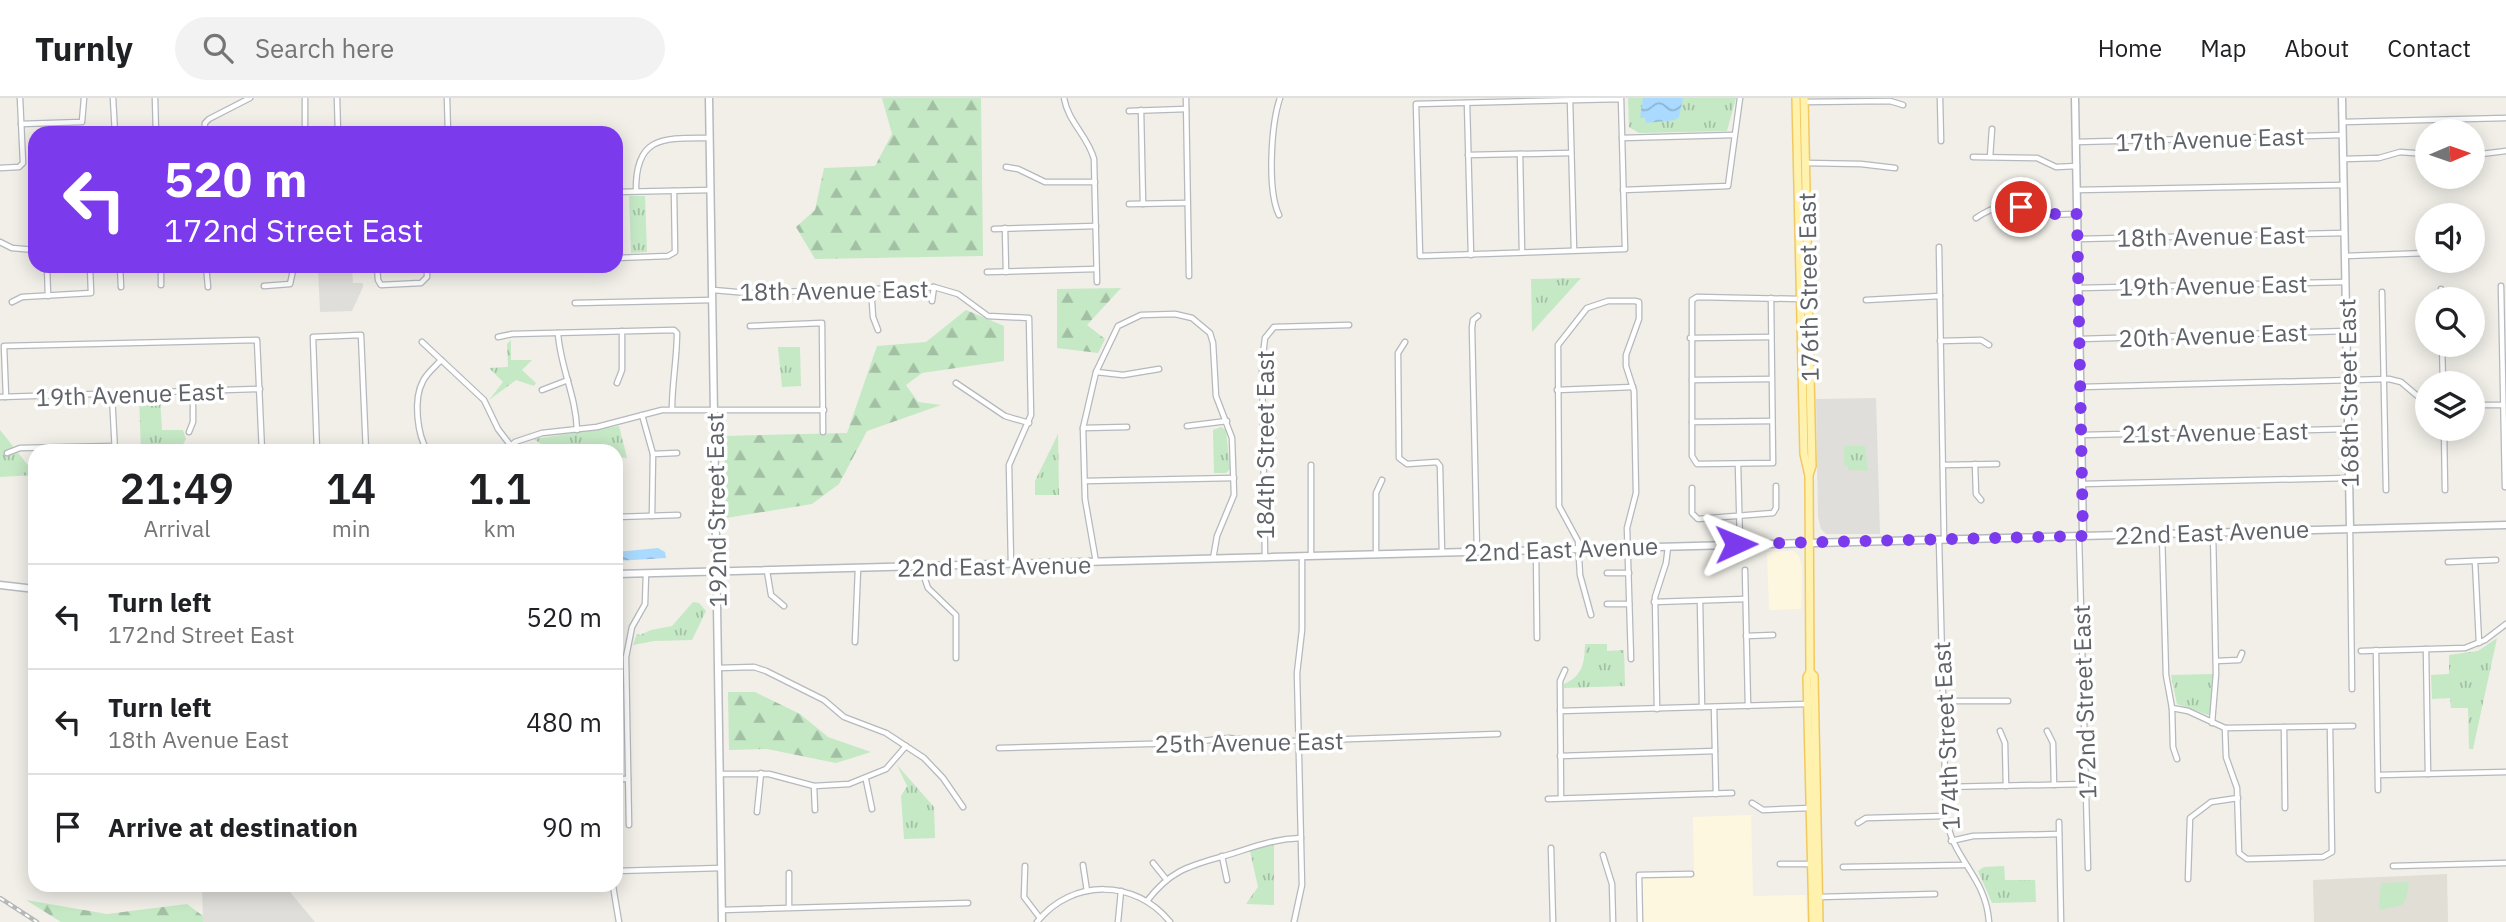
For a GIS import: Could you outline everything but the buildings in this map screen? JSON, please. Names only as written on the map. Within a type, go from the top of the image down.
[{"type":"main road","name":"176th Street East","points":[[1801,99],[1799,299],[1804,454],[1809,476],[1810,671],[1807,677],[1813,922]]},
{"type":"main road","name":"176th Street East","points":[[1801,135],[1806,163],[1812,466],[1809,476]]},
{"type":"main road","points":[[1799,248],[1807,286]]},
{"type":"main road","points":[[1799,299],[1804,304],[1808,336]]},
{"type":"main road","name":"176th Street East","points":[[1810,671],[1814,676],[1819,922]]},
{"type":"main road","points":[[1811,805],[1814,803],[1814,834],[1818,837]]},
{"type":"street","points":[[0,168],[19,167],[23,163],[20,98]]},
{"type":"street","points":[[21,124],[82,122],[84,98]]},
{"type":"street","points":[[113,98],[115,126]]},
{"type":"street","points":[[155,98],[156,126]]},
{"type":"street","points":[[204,126],[250,98]]},
{"type":"street","points":[[305,98],[305,126]]},
{"type":"street","points":[[337,98],[338,126]]},
{"type":"street","points":[[447,98],[448,126]]},
{"type":"street","name":"192nd Street East","points":[[709,98],[722,922]]},
{"type":"street","points":[[1064,98],[1068,115],[1092,152],[1097,282]]},
{"type":"street","points":[[1186,98],[1189,276]]},
{"type":"street","points":[[1279,215],[1272,183],[1275,121],[1280,98]]},
{"type":"street","points":[[1623,190],[1728,186],[1740,98]]},
{"type":"street","points":[[1940,98],[1941,141]]},
{"type":"street","name":"172nd Street East","points":[[2075,98],[2088,868]]},
{"type":"street","name":"168th Street East","points":[[2342,98],[2345,233],[2349,255],[2346,282],[2352,689]]},
{"type":"street","points":[[1621,99],[1625,249],[1420,256],[1416,104],[1621,99]]},
{"type":"street","points":[[1801,99],[1890,101],[1903,105]]},
{"type":"street","points":[[1570,100],[1574,250]]},
{"type":"street","points":[[1467,103],[1471,255]]},
{"type":"street","points":[[1129,111],[1186,109]]},
{"type":"street","points":[[1141,110],[1143,204]]},
{"type":"street","points":[[2343,122],[2506,118]]},
{"type":"street","points":[[1990,157],[1992,129]]},
{"type":"street","points":[[1622,138],[1733,135]]},
{"type":"street","name":"17th Avenue East","points":[[2076,142],[2343,135]]},
{"type":"street","points":[[636,191],[637,166],[646,150],[662,140],[710,138]]},
{"type":"street","points":[[2344,159],[2379,158],[2405,151],[2415,152]]},
{"type":"street","points":[[2485,154],[2506,152]]},
{"type":"street","points":[[1468,155],[1572,153]]},
{"type":"street","points":[[1520,154],[1522,252]]},
{"type":"street","points":[[1973,157],[2037,158],[2056,167],[2077,166]]},
{"type":"street","points":[[1806,163],[1895,168]]},
{"type":"street","points":[[1006,167],[1045,182],[1095,182]]},
{"type":"street","points":[[2077,190],[2344,185]]},
{"type":"street","points":[[623,192],[711,190]]},
{"type":"street","points":[[623,258],[673,254],[676,248],[674,191]]},
{"type":"street","points":[[1129,204],[1187,203]]},
{"type":"street","points":[[1976,218],[2002,207],[2021,207],[2043,214],[2077,214]]},
{"type":"street","points":[[993,229],[1096,226]]},
{"type":"street","points":[[1005,228],[1006,272]]},
{"type":"street","name":"18th Avenue East","points":[[2078,239],[2345,233]]},
{"type":"street","points":[[1,243],[28,249]]},
{"type":"street","name":"174th Street East","points":[[1939,247],[1946,816],[1951,841],[1980,884],[1989,922]]},
{"type":"street","points":[[2349,255],[2415,253]]},
{"type":"street","points":[[987,272],[1097,269]]},
{"type":"street","points":[[47,273],[48,296]]},
{"type":"street","points":[[12,302],[22,297],[91,293],[90,273]]},
{"type":"street","points":[[120,273],[121,287]]},
{"type":"street","points":[[160,273],[161,285]]},
{"type":"street","points":[[207,273],[208,287]]},
{"type":"street","points":[[264,286],[290,284],[292,273]]},
{"type":"street","points":[[378,273],[380,283],[415,284],[425,280],[426,273]]},
{"type":"street","name":"19th Avenue East","points":[[2079,288],[2346,282]]},
{"type":"street","points":[[2501,286],[2505,487]]},
{"type":"street","points":[[932,301],[934,287]]},
{"type":"street","name":"18th Avenue East","points":[[713,289],[748,293],[934,287],[958,294],[988,316],[1030,318],[1029,424]]},
{"type":"street","points":[[871,288],[873,317],[877,330]]},
{"type":"street","points":[[2382,292],[2386,490]]},
{"type":"street","points":[[1866,300],[1940,296]]},
{"type":"street","points":[[1771,298],[1773,463],[1699,464],[1694,461],[1692,422],[1692,300],[1697,297],[1771,298],[1799,299]]},
{"type":"street","name":"18th Avenue East","points":[[575,303],[713,300]]},
{"type":"street","points":[[1591,615],[1580,575],[1576,535],[1559,506],[1558,345],[1587,308],[1596,303],[1630,300],[1640,304],[1639,319],[1626,355],[1633,387],[1636,503],[1627,528],[1631,659]]},
{"type":"street","points":[[1096,563],[1087,517],[1083,428],[1096,372],[1118,326],[1141,315],[1183,315],[1204,327],[1213,343],[1216,396],[1232,438],[1234,478],[1233,502],[1217,536],[1212,560]]},
{"type":"street","points":[[1477,552],[1472,328],[1473,320],[1478,316]]},
{"type":"street","points":[[750,326],[822,323],[823,432]]},
{"type":"street","name":"184th Street East","points":[[1265,559],[1262,363],[1268,331],[1274,327],[1349,325]]},
{"type":"street","points":[[498,337],[674,330],[677,333],[677,359],[672,384],[673,410]]},
{"type":"street","points":[[617,383],[622,370],[622,331]]},
{"type":"street","name":"20th Avenue East","points":[[2080,339],[2347,331]]},
{"type":"street","points":[[558,333],[559,355],[574,396],[577,430]]},
{"type":"street","points":[[317,444],[313,337],[361,335],[366,444]]},
{"type":"street","points":[[1690,338],[1771,337]]},
{"type":"street","points":[[3,397],[4,346],[257,340],[262,444]]},
{"type":"street","points":[[1940,341],[1981,340],[1989,345]]},
{"type":"street","points":[[422,342],[484,400],[509,444]]},
{"type":"street","points":[[1405,342],[1398,353],[1399,458],[1407,464],[1437,462],[1440,466],[1442,553]]},
{"type":"street","points":[[425,444],[420,432],[420,390],[427,375],[442,360]]},
{"type":"street","points":[[1096,372],[1124,375],[1159,369]]},
{"type":"street","points":[[1692,380],[1771,379]]},
{"type":"street","points":[[2081,387],[2383,379],[2401,382],[2415,394]]},
{"type":"street","points":[[542,390],[568,380]]},
{"type":"street","points":[[956,383],[1005,416],[1029,424],[1009,465],[1011,566]]},
{"type":"street","points":[[1557,390],[1633,387]]},
{"type":"street","name":"19th Avenue East","points":[[3,397],[260,389]]},
{"type":"street","points":[[189,432],[193,422],[193,392]]},
{"type":"street","points":[[112,395],[115,444]]},
{"type":"street","points":[[2485,405],[2505,405]]},
{"type":"street","points":[[515,444],[542,433],[577,430],[673,410],[824,410]]},
{"type":"street","points":[[642,415],[653,454],[652,516]]},
{"type":"street","points":[[1187,426],[1227,421]]},
{"type":"street","points":[[1692,422],[1772,421]]},
{"type":"street","points":[[1083,428],[1128,427]]},
{"type":"street","name":"21st Avenue East","points":[[2082,435],[2348,429]]},
{"type":"street","points":[[2444,441],[2445,490]]},
{"type":"street","points":[[7,453],[28,448]]},
{"type":"street","points":[[653,454],[677,453]]},
{"type":"street","points":[[1738,464],[1740,544]]},
{"type":"street","points":[[1975,464],[1976,494],[1981,500]]},
{"type":"street","points":[[1943,465],[1997,464]]},
{"type":"street","points":[[1311,465],[1311,557]]},
{"type":"street","points":[[1085,481],[1234,478]]},
{"type":"street","points":[[2082,484],[2349,478]]},
{"type":"street","points":[[1376,555],[1376,493],[1382,480]]},
{"type":"street","points":[[1692,488],[1694,516],[1740,515],[1773,513],[1776,508],[1776,486]]},
{"type":"street","points":[[623,517],[678,515]]},
{"type":"street","name":"22nd East Avenue","points":[[623,575],[2506,525]]},
{"type":"street","points":[[2213,533],[2216,661],[2213,723]]},
{"type":"street","points":[[2162,534],[2166,675],[2172,708],[2173,747],[2177,759]]},
{"type":"street","points":[[1657,709],[1654,602],[1667,563],[1668,546]]},
{"type":"street","points":[[1535,550],[1537,638]]},
{"type":"street","points":[[1294,922],[1302,885],[1297,673],[1302,630],[1302,558]]},
{"type":"street","points":[[2448,562],[2496,560]]},
{"type":"street","points":[[2475,561],[2479,643]]},
{"type":"street","points":[[921,568],[928,588],[957,615],[956,658]]},
{"type":"street","points":[[855,642],[858,569]]},
{"type":"street","points":[[1745,570],[1748,706]]},
{"type":"street","points":[[767,571],[771,595],[784,606]]},
{"type":"street","points":[[629,825],[626,657],[632,627],[645,604],[646,573]]},
{"type":"street","points":[[1607,573],[1629,573]]},
{"type":"street","points":[[0,585],[28,588]]},
{"type":"street","points":[[1654,602],[1745,599]]},
{"type":"street","points":[[1700,601],[1702,707]]},
{"type":"street","points":[[1607,604],[1629,604]]},
{"type":"street","points":[[2361,651],[2465,648],[2479,643],[2506,624]]},
{"type":"street","points":[[1746,636],[1773,635]]},
{"type":"street","points":[[2426,649],[2428,774]]},
{"type":"street","points":[[2376,650],[2378,790]]},
{"type":"street","points":[[2216,661],[2239,660],[2242,653]]},
{"type":"street","points":[[718,668],[754,667],[766,671],[824,700],[844,717],[886,733],[906,746],[943,778],[963,807]]},
{"type":"street","points":[[1561,798],[1560,681],[1565,670]]},
{"type":"street","points":[[1943,701],[2008,701]]},
{"type":"street","points":[[1560,711],[1808,704]]},
{"type":"street","points":[[1714,707],[1716,794]]},
{"type":"street","points":[[2172,708],[2188,711],[2225,728],[2353,726]]},
{"type":"street","points":[[2284,727],[2285,808]]},
{"type":"street","points":[[2225,728],[2226,757],[2236,782],[2238,798],[2241,857],[2323,857],[2330,854],[2333,848],[2330,727]]},
{"type":"street","points":[[2000,731],[2005,743],[2006,786]]},
{"type":"street","points":[[2048,731],[2053,743],[2054,785]]},
{"type":"street","name":"25th Avenue East","points":[[999,748],[1183,743],[1229,738],[1299,741],[1410,739],[1485,732],[1498,734]]},
{"type":"street","points":[[720,774],[761,773],[814,786],[835,786],[866,780],[895,761],[906,746]]},
{"type":"street","points":[[1560,756],[1715,751]]},
{"type":"street","points":[[2379,775],[2506,772]]},
{"type":"street","points":[[757,812],[761,773]]},
{"type":"street","points":[[623,779],[628,779]]},
{"type":"street","points":[[866,780],[872,808]]},
{"type":"street","points":[[1944,788],[2085,784]]},
{"type":"street","points":[[814,786],[815,810]]},
{"type":"street","points":[[1548,799],[1732,793]]},
{"type":"street","points":[[2188,879],[2190,818],[2211,802],[2238,798]]},
{"type":"street","points":[[1752,803],[1763,810],[1811,805]]},
{"type":"street","points":[[1857,823],[1866,818],[1946,816]]},
{"type":"street","points":[[2059,822],[2061,922]]},
{"type":"street","points":[[1951,841],[1972,836],[2059,834]]},
{"type":"street","points":[[1147,901],[1167,879],[1189,865],[1266,840],[1301,838]]},
{"type":"street","points":[[1551,848],[1553,922]]},
{"type":"street","points":[[1603,855],[1612,884],[1613,922]]},
{"type":"street","points":[[1222,856],[1227,880]]},
{"type":"street","points":[[1153,863],[1167,879]]},
{"type":"street","points":[[2393,866],[2506,863]]},
{"type":"street","points":[[1780,864],[1812,864]]},
{"type":"street","points":[[1083,865],[1087,891]]},
{"type":"street","points":[[1843,867],[1965,865]]},
{"type":"street","points":[[1025,866],[1022,884],[1024,897],[1039,920],[1063,900],[1087,891],[1121,891],[1147,901],[1170,922]]},
{"type":"street","points":[[623,871],[721,868]]},
{"type":"street","points":[[789,873],[789,906]]},
{"type":"street","points":[[1640,922],[1639,875],[1691,873]]},
{"type":"street","points":[[1118,922],[1121,891]]},
{"type":"street","points":[[614,892],[619,922]]},
{"type":"street","points":[[1819,897],[1935,894]]},
{"type":"street","points":[[722,910],[968,903]]},
{"type":"shaded area","points":[[318,273],[352,273],[353,283],[363,283],[352,311],[320,312]]},
{"type":"shaded area","points":[[1876,398],[1880,534],[1826,534],[1821,529],[1818,517],[1816,399]]},
{"type":"shaded area","points":[[1794,551],[1799,556],[1802,567],[1801,609],[1769,610],[1767,552]]},
{"type":"shaded area","points":[[1751,815],[1753,896],[1806,895],[1807,922],[1636,922],[1635,873],[1694,871],[1693,817]]},
{"type":"shaded area","points":[[2447,874],[2448,922],[2314,922],[2313,880]]},
{"type":"shaded area","points":[[202,892],[290,892],[315,922],[203,922]]},
{"type":"green space","points":[[882,98],[981,98],[983,256],[815,259],[796,227],[815,210],[824,168],[875,166],[892,134]]},
{"type":"green space","points":[[1628,98],[1736,98],[1727,131],[1639,133],[1629,127]]},
{"type":"green space","points":[[629,196],[645,196],[647,252],[631,253]]},
{"type":"green space","points":[[1581,278],[1532,332],[1531,279]]},
{"type":"green space","points":[[1121,288],[1087,325],[1105,339],[1098,353],[1057,348],[1057,289]]},
{"type":"green space","points":[[966,310],[1004,326],[1004,361],[922,373],[906,385],[918,402],[941,405],[867,431],[839,484],[812,504],[726,518],[724,436],[847,433],[877,346],[926,342]]},
{"type":"green space","points":[[511,340],[511,360],[532,360],[522,370],[536,383],[534,386],[516,380],[489,400],[503,382],[489,368],[508,367],[507,344]]},
{"type":"green space","points":[[778,347],[800,347],[801,386],[782,387]]},
{"type":"green space","points":[[139,397],[160,397],[162,430],[183,430],[186,439],[183,444],[141,444]]},
{"type":"green space","points":[[619,426],[627,458],[623,458],[623,444],[541,444],[534,439]]},
{"type":"green space","points":[[1221,427],[1226,430],[1230,469],[1226,473],[1214,473],[1213,430]]},
{"type":"green space","points":[[0,430],[28,465],[28,475],[0,477]]},
{"type":"green space","points":[[1058,434],[1059,495],[1035,495],[1035,481]]},
{"type":"green space","points":[[1844,446],[1865,446],[1868,471],[1848,470],[1848,466],[1844,466]]},
{"type":"green space","points":[[693,602],[699,603],[706,611],[692,640],[654,641],[633,645],[637,634],[672,626]]},
{"type":"green space","points":[[2497,638],[2473,749],[2469,749],[2468,708],[2451,708],[2450,698],[2432,699],[2431,675],[2449,674],[2449,655],[2478,651]]},
{"type":"green space","points":[[1585,644],[1607,644],[1607,651],[1624,650],[1625,686],[1564,688],[1564,684],[1579,673]]},
{"type":"green space","points":[[2213,674],[2211,716],[2177,704],[2171,675]]},
{"type":"green space","points":[[728,692],[755,692],[800,714],[828,737],[871,752],[836,763],[767,749],[729,750]]},
{"type":"green space","points":[[897,765],[934,807],[935,838],[904,839],[901,796],[907,786]]},
{"type":"green space","points":[[1274,842],[1274,905],[1246,904],[1258,887],[1250,851]]},
{"type":"green space","points":[[2004,866],[2005,880],[2035,880],[2036,902],[1992,903],[1978,871],[1984,867]]},
{"type":"green space","points":[[2409,882],[2406,900],[2402,905],[2379,910],[2381,883]]},
{"type":"green space","points":[[26,900],[107,914],[187,904],[203,916],[203,922],[61,922]]},
{"type":"water","points":[[1643,98],[1683,98],[1679,117],[1675,120],[1646,123],[1645,118],[1640,118]]},
{"type":"water","points":[[658,548],[665,552],[666,558],[623,561],[623,551]]},
{"type":"railway","points":[[0,898],[37,922]]},
{"type":"route","points":[[1736,544],[2083,536],[2077,214],[2039,214],[2021,207]]}]
